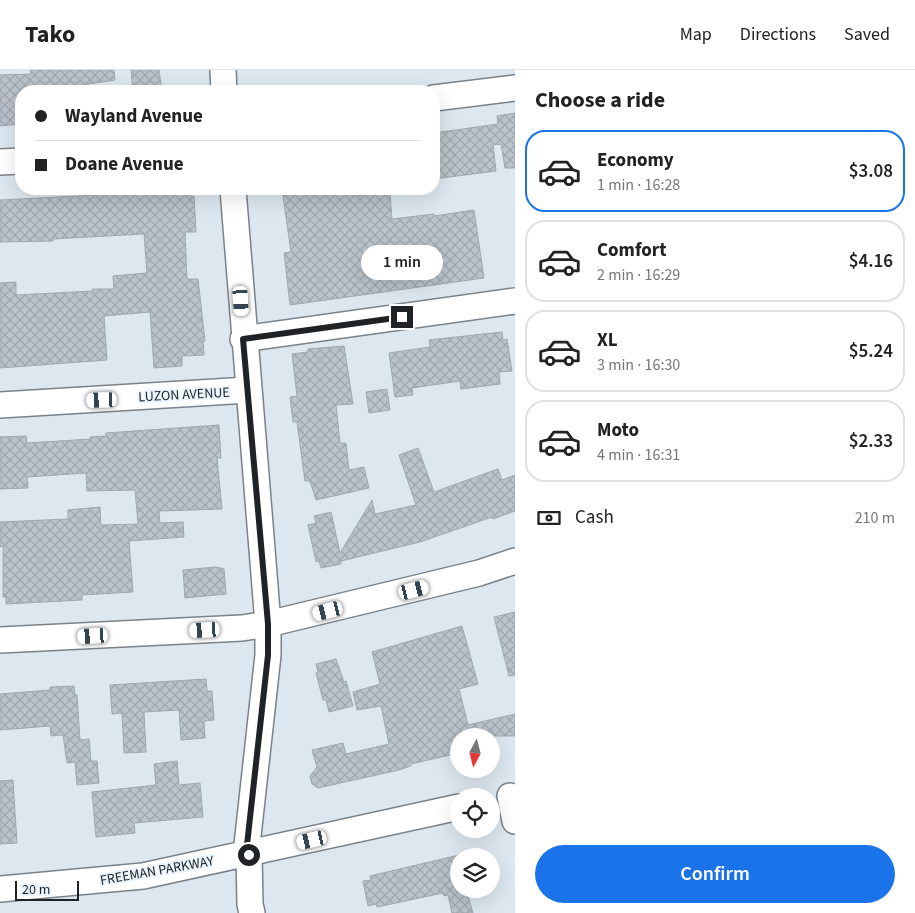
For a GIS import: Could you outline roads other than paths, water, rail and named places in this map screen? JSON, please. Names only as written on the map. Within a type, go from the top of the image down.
[{"type":"street","points":[[222,70],[223,85]]},
{"type":"street","points":[[440,97],[515,88]]},
{"type":"street","points":[[0,162],[15,161]]},
{"type":"street","points":[[233,195],[243,339],[268,624],[268,655],[246,854],[249,855],[252,913]]},
{"type":"street","points":[[243,339],[515,301]]},
{"type":"street","name":"LUZON AVENUE","points":[[0,405],[248,390]]},
{"type":"street","points":[[0,640],[242,628],[268,624],[462,578],[515,561]]},
{"type":"street","points":[[505,797],[515,821]]},
{"type":"street","name":"FREEMAN PARKWAY","points":[[0,889],[143,876],[450,809]]}]
